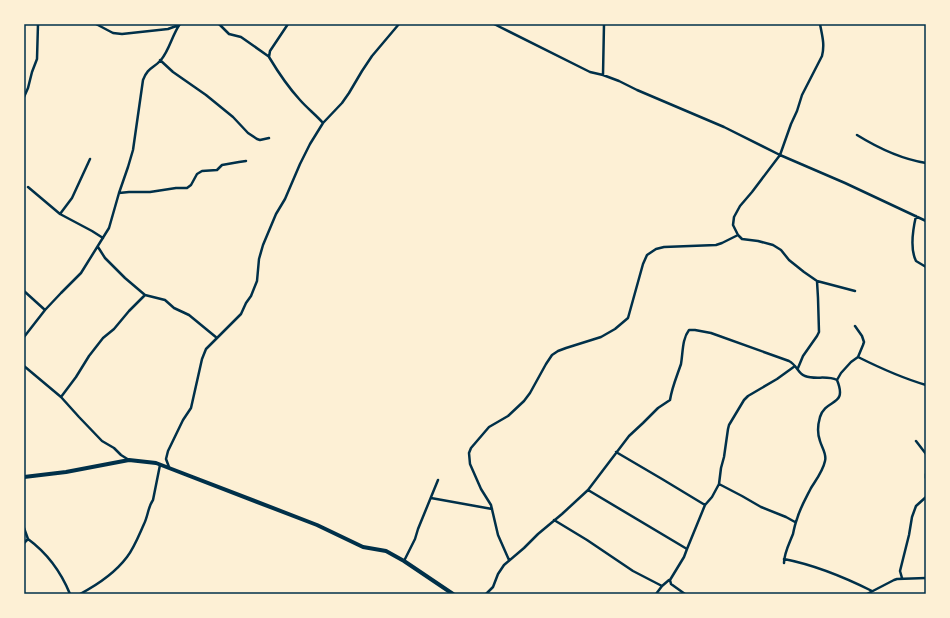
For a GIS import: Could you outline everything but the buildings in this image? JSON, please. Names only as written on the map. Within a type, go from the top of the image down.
[{"type":"main road","points":[[24,477],[66,472],[129,460],[160,465],[317,526],[363,547],[386,551],[404,561],[453,594]]},
{"type":"street","points":[[24,97],[37,59],[38,24]]},
{"type":"street","points":[[96,24],[113,33],[122,34],[168,29],[180,25]]},
{"type":"street","points":[[219,24],[229,34],[241,37],[269,57],[279,73],[300,100],[323,123]]},
{"type":"street","points":[[269,57],[270,51],[288,24]]},
{"type":"street","points":[[169,468],[166,459],[168,451],[183,420],[191,408],[202,359],[206,349],[241,314],[253,292],[257,281],[259,259],[271,223],[287,195],[310,144],[323,123],[342,103],[372,56],[399,24]]},
{"type":"street","points":[[494,24],[590,72],[603,75],[724,127],[780,155],[845,183],[926,221]]},
{"type":"street","points":[[603,75],[604,24]]},
{"type":"street","points":[[820,24],[824,42],[822,56],[802,95],[780,155],[737,211],[734,217],[733,225],[738,236],[742,239],[763,242],[778,248],[796,266],[817,281],[855,291]]},
{"type":"street","points":[[24,337],[45,310],[81,273],[103,238],[111,221],[133,150],[143,80],[147,71],[160,60],[166,52],[174,33],[180,25]]},
{"type":"street","points":[[160,60],[173,72],[206,95],[248,133],[260,140],[269,138]]},
{"type":"street","points":[[857,135],[886,151],[909,160],[926,163]]},
{"type":"street","points":[[60,214],[72,198],[90,159]]},
{"type":"street","points":[[119,193],[150,192],[187,188],[191,186],[197,174],[202,171],[217,170],[222,165],[246,161]]},
{"type":"street","points":[[28,187],[60,214],[103,238]]},
{"type":"street","points":[[916,216],[912,236],[913,256],[916,261],[926,267]]},
{"type":"street","points":[[509,560],[498,536],[489,500],[481,489],[470,464],[469,453],[471,448],[489,427],[508,416],[524,401],[552,355],[566,348],[601,337],[628,318],[643,264],[650,252],[664,247],[716,245],[738,236]]},
{"type":"street","points":[[98,246],[105,258],[145,295],[165,300],[174,308],[189,315],[217,338]]},
{"type":"street","points":[[798,368],[802,358],[819,332],[817,281]]},
{"type":"street","points":[[24,291],[45,310]]},
{"type":"street","points":[[61,397],[103,338],[114,329],[145,295]]},
{"type":"street","points":[[837,380],[851,362],[858,357],[863,345],[862,336],[855,326]]},
{"type":"street","points":[[486,594],[493,587],[500,569],[588,490],[628,436],[658,408],[670,400],[671,390],[676,381],[686,336],[689,330],[718,335],[789,361],[798,368],[801,374],[806,377],[830,377],[837,380],[840,387],[840,394],[837,401],[822,412],[818,423],[818,434],[826,455],[825,463],[795,522],[784,561],[796,562],[826,570],[851,580],[872,591]]},
{"type":"street","points":[[858,357],[886,370],[926,385]]},
{"type":"street","points":[[24,366],[61,397],[102,441],[129,460]]},
{"type":"street","points":[[656,594],[662,586],[670,580],[684,557],[705,505],[712,497],[719,484],[728,429],[744,400],[795,366]]},
{"type":"street","points":[[916,441],[926,454]]},
{"type":"street","points":[[616,452],[705,505]]},
{"type":"street","points":[[80,594],[97,584],[112,572],[127,557],[134,547],[145,523],[153,500],[160,465]]},
{"type":"street","points":[[404,561],[415,539],[438,480]]},
{"type":"street","points":[[719,484],[761,507],[795,522]]},
{"type":"street","points":[[588,490],[687,549]]},
{"type":"street","points":[[902,578],[900,571],[913,512],[926,496]]},
{"type":"street","points":[[431,498],[492,509]]},
{"type":"street","points":[[554,520],[592,543],[633,571],[662,586]]},
{"type":"street","points":[[24,528],[28,539],[48,556],[60,574],[70,594]]},
{"type":"street","points":[[24,543],[28,539]]},
{"type":"street","points":[[867,594],[894,580],[902,578],[926,578]]},
{"type":"street","points":[[670,580],[671,584],[684,594]]}]
